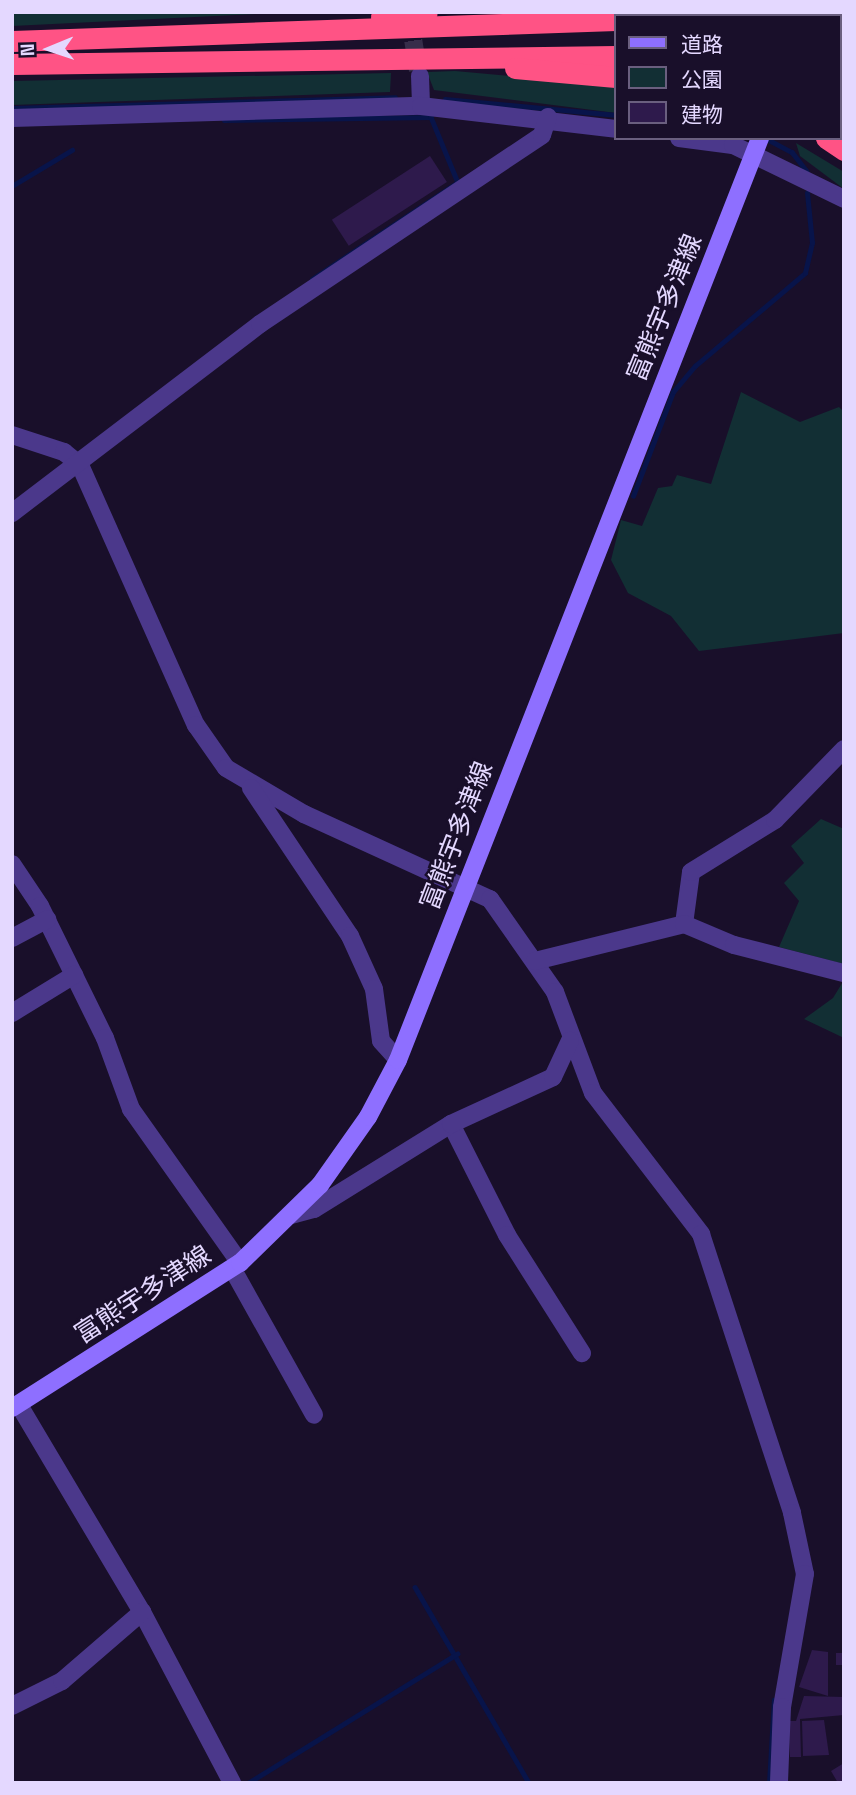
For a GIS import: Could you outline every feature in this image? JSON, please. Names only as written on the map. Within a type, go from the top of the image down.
[{"type":"highway","points":[[208,34],[428,12]]},
{"type":"highway","points":[[708,14],[735,12]]},
{"type":"highway","points":[[12,41],[614,20]]},
{"type":"highway","points":[[421,67],[614,56]]},
{"type":"highway","points":[[12,64],[421,67],[614,77]]},
{"type":"highway","points":[[829,140],[844,150]]},
{"type":"main road","name":"富熊宇多津線","points":[[14,1407],[236,1265],[291,1215],[345,1154],[398,1060],[757,146]]},
{"type":"street","points":[[421,67],[421,106]]},
{"type":"street","points":[[12,118],[421,106],[548,117],[614,129]]},
{"type":"street","points":[[12,513],[80,465],[260,324],[542,135],[548,117]]},
{"type":"street","points":[[698,140],[757,146],[844,199]]},
{"type":"street","points":[[12,435],[64,452],[80,465],[196,725],[214,754],[251,787],[350,936],[374,989],[381,1041],[398,1060]]},
{"type":"street","points":[[684,924],[691,872],[775,820],[844,749]]},
{"type":"street","points":[[251,787],[490,899],[555,992],[570,1041],[593,1093],[701,1234],[792,1513],[804,1599],[782,1707],[779,1783]]},
{"type":"street","points":[[12,864],[47,919],[131,1109],[236,1265],[314,1415]]},
{"type":"street","points":[[12,938],[47,919]]},
{"type":"street","points":[[535,961],[684,924],[734,945],[844,973]]},
{"type":"street","points":[[12,1013],[74,975]]},
{"type":"street","points":[[291,1215],[314,1209],[451,1124],[553,1077],[570,1041]]},
{"type":"street","points":[[451,1124],[508,1235],[582,1353]]},
{"type":"street","points":[[14,1407],[142,1612],[232,1783]]},
{"type":"street","points":[[12,1706],[62,1681],[142,1612]]},
{"type":"green space","points":[[12,12],[294,12],[12,26]]},
{"type":"green space","points":[[842,25],[844,25],[842,98]]},
{"type":"green space","points":[[455,71],[614,86],[614,113],[434,90],[427,72]]},
{"type":"green space","points":[[391,73],[390,92],[12,105],[12,81]]},
{"type":"green space","points":[[796,143],[844,172],[844,189],[800,156]]},
{"type":"green space","points":[[741,392],[800,422],[839,407],[844,412],[844,633],[699,651],[671,616],[628,593],[611,560],[621,520],[642,526],[658,488],[672,486],[677,475],[711,484]]},
{"type":"green space","points":[[821,819],[844,829],[844,964],[779,947],[799,901],[784,883],[804,863],[791,846]]},
{"type":"green space","points":[[844,980],[844,1038],[804,1019],[833,998]]},
{"type":"building","points":[[430,156],[447,182],[349,246],[332,220]]},
{"type":"building","points":[[812,1650],[828,1652],[828,1696],[799,1687]]},
{"type":"building","points":[[836,1653],[844,1653],[844,1665],[836,1665]]},
{"type":"building","points":[[804,1696],[844,1697],[844,1715],[800,1719],[801,1757],[790,1757],[789,1721],[796,1721]]},
{"type":"building","points":[[824,1720],[829,1755],[803,1756],[802,1721]]},
{"type":"building","points":[[844,1763],[844,1783],[838,1783],[831,1771]]},
{"type":"waterway","points":[[12,108],[395,97]]},
{"type":"waterway","points":[[445,99],[614,115]]},
{"type":"waterway","points":[[224,120],[431,117],[457,180]]},
{"type":"waterway","points":[[769,140],[792,152],[807,171]]},
{"type":"waterway","points":[[12,186],[72,150]]},
{"type":"waterway","points":[[312,279],[458,182]]},
{"type":"waterway","points":[[633,496],[673,392],[695,366],[805,273],[812,243],[807,193]]},
{"type":"waterway","points":[[415,1587],[529,1783]]},
{"type":"waterway","points":[[248,1783],[457,1654]]},
{"type":"waterway","points":[[769,1783],[774,1700]]},
{"type":"tunnel","points":[[409,14],[418,70]]}]
